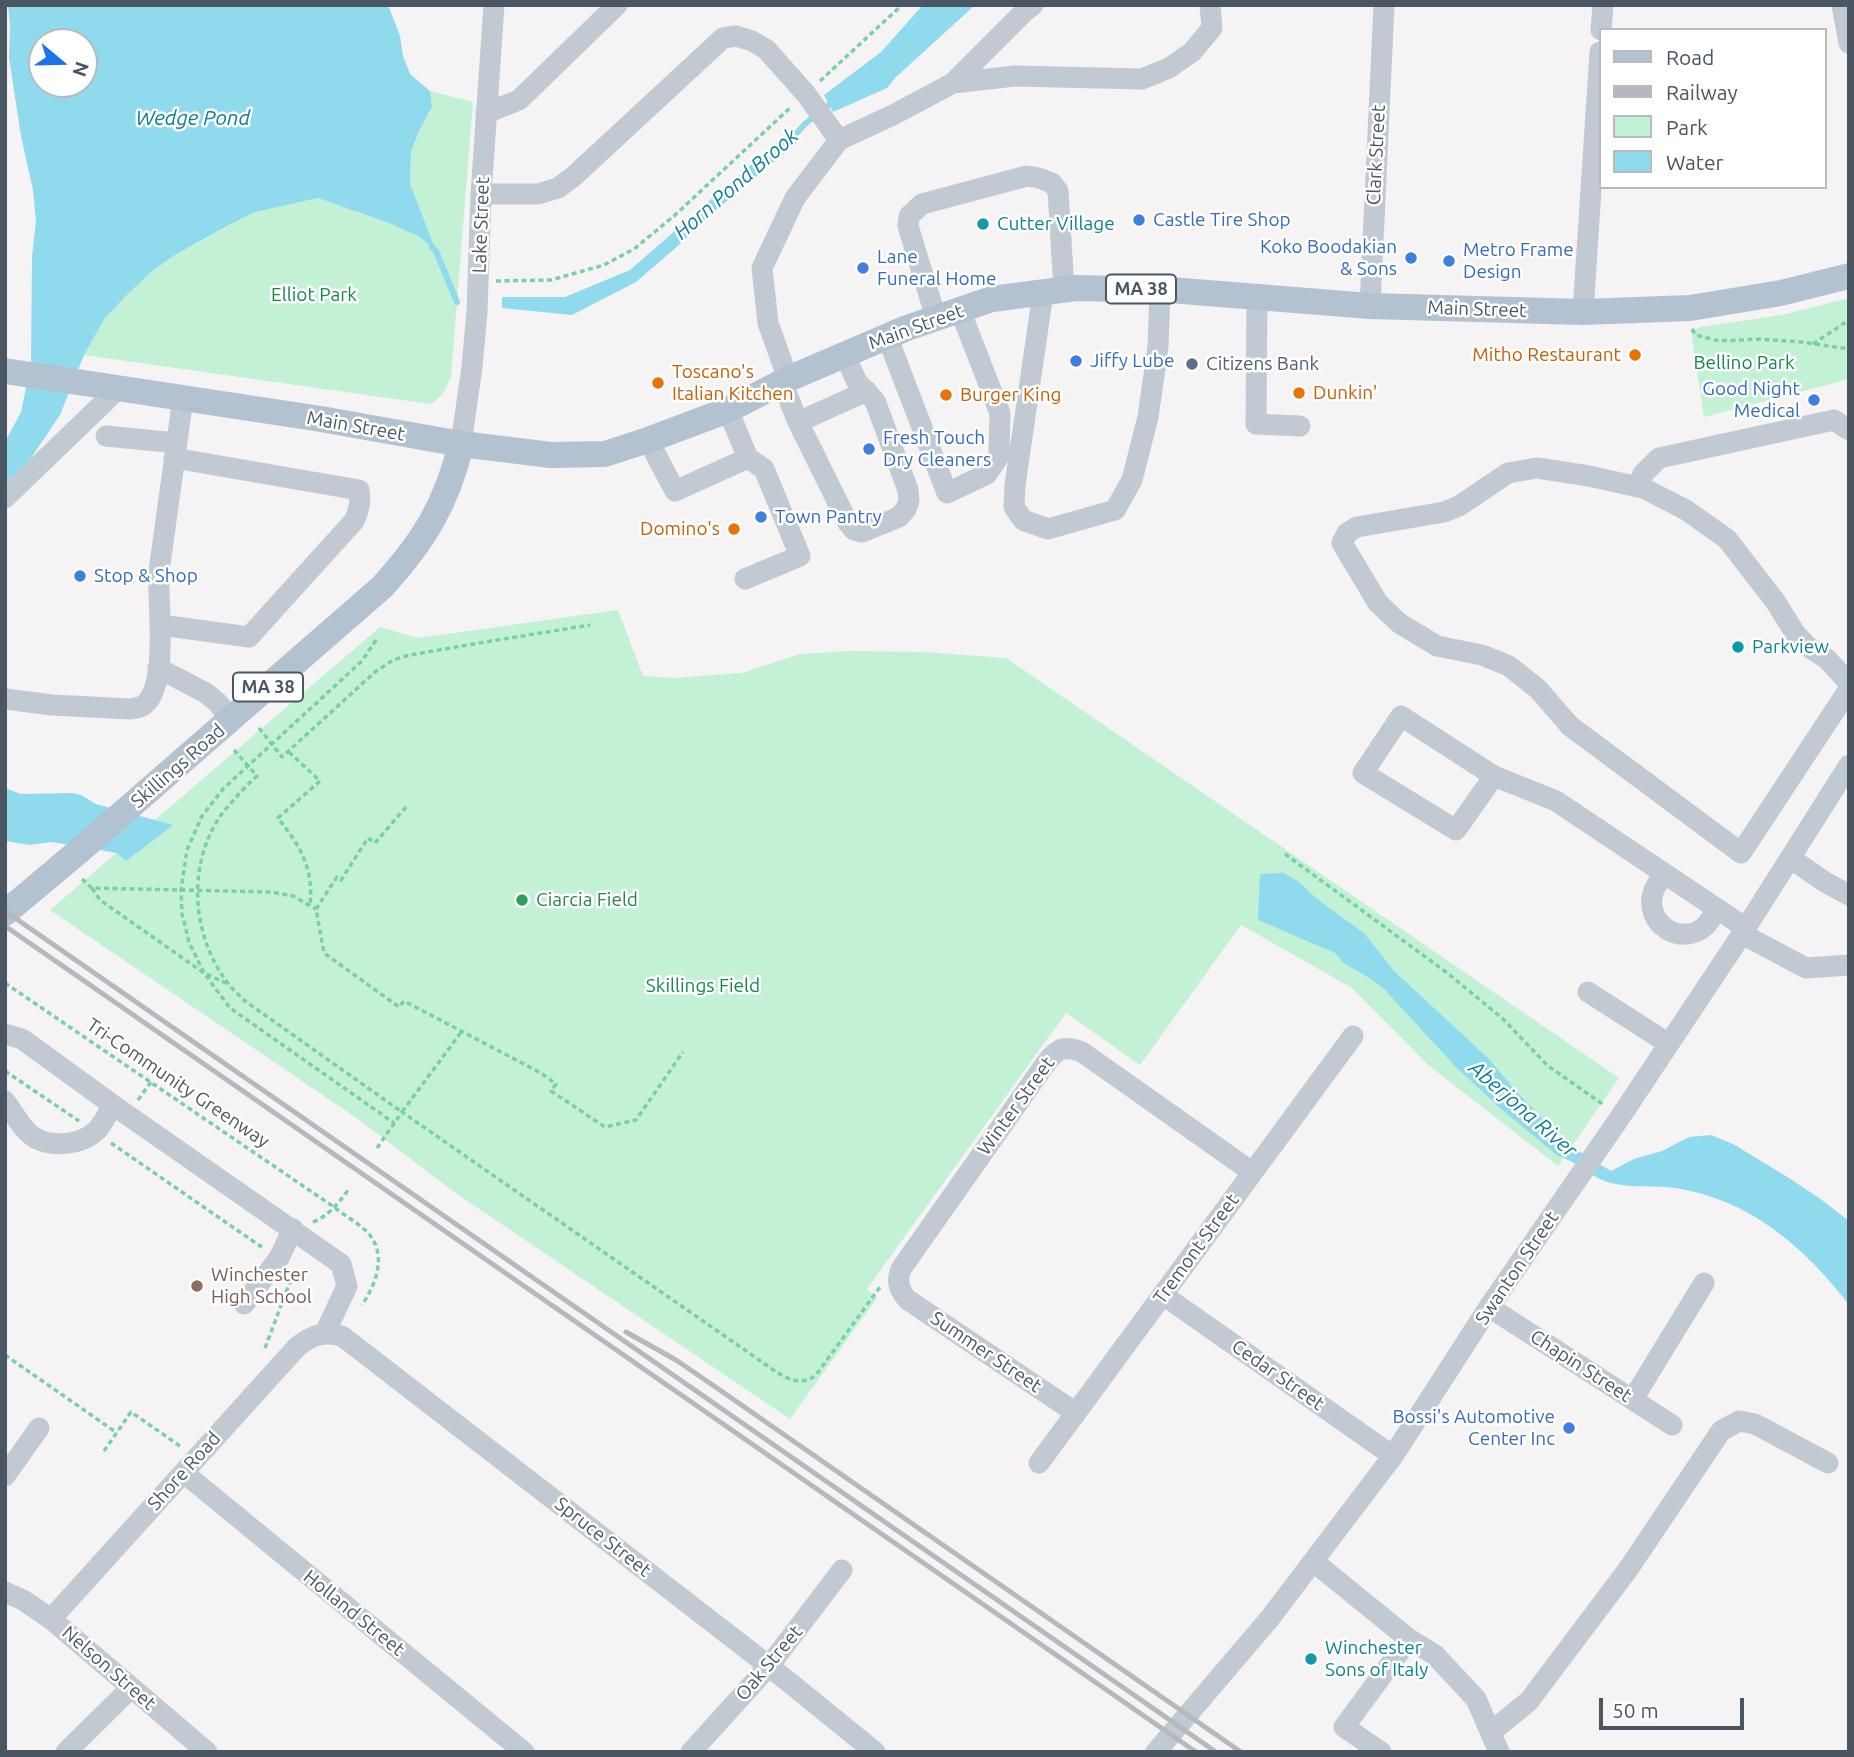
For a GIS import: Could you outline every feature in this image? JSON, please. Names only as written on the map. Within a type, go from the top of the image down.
[{"type":"main road","name":"Main Street","points":[[12,372],[321,419],[461,444],[551,454],[605,454],[728,410],[785,381],[887,336],[992,299],[1076,288],[1160,289],[1370,306],[1583,312],[1681,309],[1781,293],[1849,276]]},
{"type":"main road","name":"Skillings Road","points":[[5,913],[382,587],[405,562],[446,496],[461,444]]},
{"type":"street","name":"Lake Street","points":[[461,444],[480,281],[481,194],[494,5]]},
{"type":"street","points":[[486,113],[519,100],[617,5]]},
{"type":"street","points":[[844,355],[857,382],[875,401],[908,489],[909,501],[899,517],[862,532],[854,530],[848,523],[798,422],[768,323],[762,268],[795,198],[839,140],[954,83],[1033,5]]},
{"type":"street","points":[[954,83],[1015,76],[1142,79],[1169,68],[1192,52],[1212,28],[1210,5]]},
{"type":"street","name":"Clark Street","points":[[1370,306],[1384,5]]},
{"type":"street","points":[[1601,28],[1603,5]]},
{"type":"street","points":[[1842,5],[1849,43]]},
{"type":"street","points":[[481,194],[538,194],[558,188],[723,38],[736,36],[766,49],[827,121],[839,140]]},
{"type":"street","points":[[1583,312],[1598,83]]},
{"type":"street","points":[[887,336],[947,493],[987,474],[999,456],[1000,412],[948,314],[908,226],[909,216],[922,204],[1007,180],[1027,176],[1052,183],[1058,191],[1054,291],[1016,473],[1014,507],[1023,520],[1048,529],[1115,510],[1132,480],[1148,416],[1158,347],[1160,289]]},
{"type":"street","points":[[1257,297],[1256,424],[1300,426]]},
{"type":"street","points":[[5,498],[119,388]]},
{"type":"street","points":[[798,422],[867,391]]},
{"type":"street","points":[[5,699],[52,705],[137,708],[146,703],[154,690],[161,645],[159,571],[183,398]]},
{"type":"street","points":[[728,410],[748,458],[764,469],[800,556],[746,579]]},
{"type":"street","points":[[1637,487],[1643,474],[1660,458],[1834,420],[1849,430]]},
{"type":"street","points":[[106,436],[359,490],[359,511],[354,521],[249,637],[161,625]]},
{"type":"street","points":[[648,440],[675,491],[748,458]]},
{"type":"street","points":[[1536,468],[1637,487],[1686,510],[1727,539],[1796,633],[1807,646],[1827,659],[1849,686],[1741,853],[1570,726],[1538,689],[1509,666],[1482,655],[1437,646],[1399,623],[1378,603],[1342,543],[1347,533],[1357,527],[1444,512],[1459,506],[1508,472],[1536,468]]},
{"type":"street","points":[[158,668],[206,693],[231,720]]},
{"type":"street","points":[[1494,776],[1456,830],[1363,772],[1401,716],[1494,776],[1556,802],[1717,909],[1744,931],[1806,968],[1849,965]]},
{"type":"street","name":"Swanton Street","points":[[1156,1752],[1262,1628],[1393,1456],[1489,1307],[1744,931],[1849,765]]},
{"type":"street","points":[[1790,858],[1849,895]]},
{"type":"street","points":[[1664,874],[1653,892],[1651,902],[1653,913],[1666,929],[1675,934],[1696,932],[1705,926],[1717,909]]},
{"type":"street","points":[[1588,992],[1668,1044]]},
{"type":"street","points":[[5,1034],[22,1039],[341,1264],[346,1286],[325,1333]]},
{"type":"street","name":"Tremont Street","points":[[1039,1463],[1353,1036]]},
{"type":"street","name":"Winter Street","points":[[899,1287],[901,1269],[1046,1063],[1061,1049],[1071,1048],[1088,1056],[1252,1172]]},
{"type":"street","points":[[5,1101],[36,1138],[59,1144],[75,1142],[95,1132],[113,1105]]},
{"type":"street","points":[[244,1304],[279,1258],[293,1229]]},
{"type":"street","points":[[1633,1399],[1704,1283]]},
{"type":"street","name":"Summer Street","points":[[899,1287],[908,1300],[1076,1413]]},
{"type":"street","name":"Cedar Street","points":[[1163,1295],[1393,1456]]},
{"type":"street","name":"Chapin Street","points":[[1489,1307],[1672,1425]]},
{"type":"street","name":"Shore Road","points":[[51,1619],[297,1347],[310,1338],[325,1333]]},
{"type":"street","name":"Spruce Street","points":[[325,1333],[342,1336],[769,1666],[875,1752]]},
{"type":"street","points":[[1314,1562],[1409,1639],[1434,1655],[1476,1699],[1495,1742],[1629,1568],[1721,1431],[1739,1421],[1755,1424],[1828,1463]]},
{"type":"street","points":[[5,1476],[39,1428]]},
{"type":"street","name":"Holland Street","points":[[190,1465],[524,1752]]},
{"type":"street","name":"Oak Street","points":[[691,1752],[769,1666],[842,1570]]},
{"type":"street","name":"Nelson Street","points":[[5,1576],[14,1596],[51,1619],[207,1752]]},
{"type":"street","points":[[1381,1752],[1344,1727],[1409,1639]]},
{"type":"street","points":[[66,1752],[131,1688]]},
{"type":"path","points":[[480,281],[551,281],[604,265],[634,249],[728,165]]},
{"type":"path","points":[[1681,309],[1696,335],[1719,341],[1770,340],[1849,349]]},
{"type":"path","points":[[1813,344],[1849,320]]},
{"type":"path","points":[[259,728],[282,757],[375,672],[393,660],[590,625]]},
{"type":"path","points":[[376,640],[362,661],[223,789],[202,816],[187,850],[181,890],[182,914],[189,942],[204,973],[230,1008],[394,1124]]},
{"type":"path","points":[[234,750],[257,776],[220,817],[200,864],[197,889],[205,943],[228,984],[246,1001],[762,1362],[794,1381],[808,1380],[816,1375],[879,1287],[899,1287]]},
{"type":"path","points":[[288,751],[320,781],[278,818],[294,839],[305,860],[312,886],[310,905]]},
{"type":"path","points":[[406,807],[375,843],[368,838],[341,880],[337,877],[316,909],[324,953],[399,1007],[404,1000],[541,1073],[556,1084],[551,1091],[605,1127],[636,1120],[683,1052]]},
{"type":"path","points":[[1285,855],[1446,972],[1502,1018],[1548,1066],[1620,1116]]},
{"type":"path","points":[[82,879],[100,900],[204,973],[228,984]]},
{"type":"path","points":[[92,888],[271,891],[293,896],[316,909]]},
{"type":"path","name":"Tri-Community Greenway","points":[[5,983],[334,1208],[349,1189]]},
{"type":"path","points":[[377,1148],[462,1031]]},
{"type":"path","points":[[5,1071],[295,1271],[265,1348]]},
{"type":"path","points":[[5,1355],[117,1433]]},
{"type":"path","points":[[104,1451],[131,1412],[190,1465]]},
{"type":"green space","name":"Elliot Park","points":[[430,91],[473,102],[451,376],[443,393],[434,401],[430,404],[84,355],[105,318],[151,272],[175,255],[252,213],[318,198],[421,237],[434,249],[410,184],[411,152],[432,107]]},
{"type":"green space","name":"Bellino Park","points":[[1849,298],[1849,379],[1704,417],[1691,331],[1700,327],[1782,315]]},
{"type":"green space","name":"Skillings Field","points":[[618,610],[643,676],[674,678],[742,673],[800,654],[849,651],[924,652],[1006,658],[1619,1078],[1558,1166],[1427,1064],[1352,988],[1241,925],[1140,1065],[1066,1013],[867,1289],[877,1298],[790,1419],[454,1192],[358,1119],[50,910],[380,627],[418,638]]},
{"type":"water","name":"Wedge Pond","points":[[8,5],[388,5],[410,74],[430,91],[432,107],[411,152],[410,184],[436,251],[420,237],[389,223],[318,198],[252,213],[218,231],[151,272],[105,318],[84,355],[60,415],[29,461],[5,483],[5,442],[21,412],[31,364],[32,256],[36,221],[33,190],[21,136],[9,58]]},
{"type":"water","name":"Horn Pond Brook","points":[[923,5],[975,5],[887,88],[833,112],[824,95],[881,52]]},
{"type":"water","name":"Horn Pond Brook","points":[[792,129],[801,139],[710,215],[636,282],[572,315],[502,308],[502,297],[565,297],[630,270]]},
{"type":"water","points":[[5,788],[21,794],[73,793],[96,804],[173,825],[126,861],[117,853],[51,842],[30,845],[5,841]]},
{"type":"water","name":"Aberjona River","points":[[1284,873],[1364,933],[1394,971],[1489,1059],[1567,1144],[1611,1171],[1689,1137],[1711,1135],[1733,1144],[1822,1200],[1849,1221],[1849,1305],[1794,1245],[1751,1215],[1702,1194],[1675,1188],[1607,1182],[1558,1156],[1457,1068],[1382,987],[1345,964],[1335,953],[1258,920],[1260,874]]},
{"type":"waterway","name":"Horn Pond Brook","points":[[791,139],[835,100]]},
{"type":"waterway","name":"Horn Pond Brook","points":[[432,247],[457,302]]},
{"type":"railway","points":[[5,911],[1216,1752]]},
{"type":"railway","points":[[5,926],[1196,1752]]},
{"type":"railway","points":[[626,1332],[676,1360],[1241,1752]]},
{"type":"place","name":"Castle Tire Shop","points":[[1139,220]]},
{"type":"place","name":"Cutter Village","points":[[983,224]]},
{"type":"place","name":"Koko Boodakian & Sons","points":[[1411,258]]},
{"type":"place","name":"Metro Frame Design","points":[[1449,261]]},
{"type":"place","name":"Lane Funeral Home","points":[[863,268]]},
{"type":"place","name":"Mitho Restaurant","points":[[1635,355]]},
{"type":"place","name":"Jiffy Lube","points":[[1076,361]]},
{"type":"place","name":"Citizens Bank","points":[[1192,364]]},
{"type":"place","name":"Toscano's Italian Kitchen","points":[[658,383]]},
{"type":"place","name":"Dunkin'","points":[[1299,393]]},
{"type":"place","name":"Burger King","points":[[946,395]]},
{"type":"place","name":"Good Night Medical","points":[[1814,400]]},
{"type":"place","name":"Fresh Touch Dry Cleaners","points":[[869,449]]},
{"type":"place","name":"Town Pantry","points":[[761,517]]},
{"type":"place","name":"Domino's","points":[[734,529]]},
{"type":"place","name":"Stop & Shop","points":[[80,576]]},
{"type":"place","name":"Parkview","points":[[1738,647]]},
{"type":"place","name":"Ciarcia Field","points":[[522,900]]},
{"type":"place","name":"Winchester High School","points":[[197,1286]]},
{"type":"place","name":"Bossi's Automotive Center Inc","points":[[1569,1428]]},
{"type":"place","name":"Winchester Sons of Italy","points":[[1311,1659]]}]
